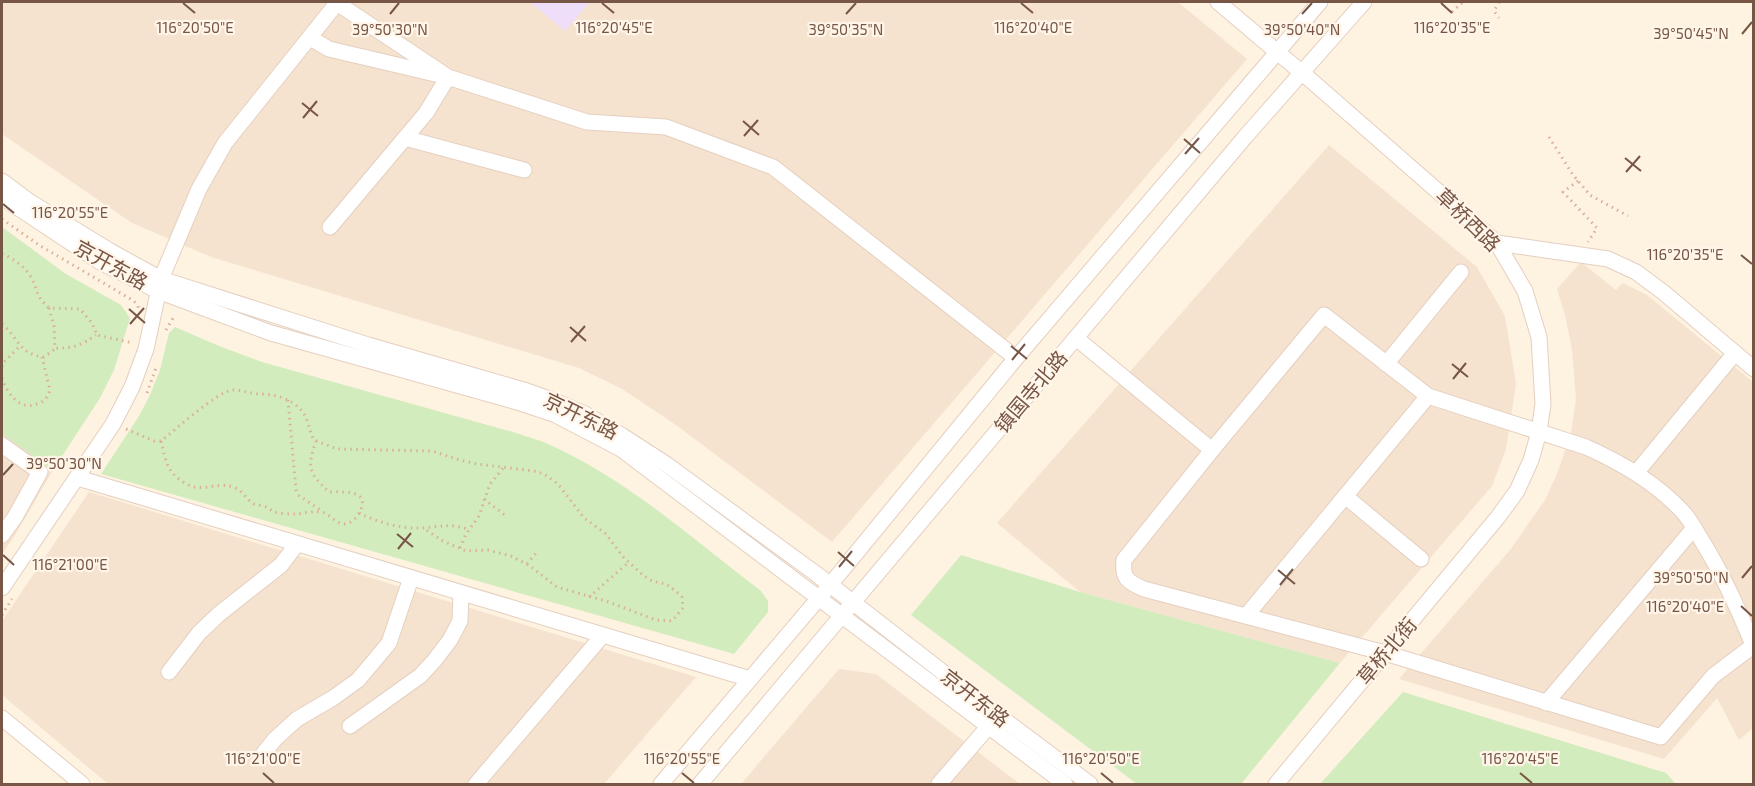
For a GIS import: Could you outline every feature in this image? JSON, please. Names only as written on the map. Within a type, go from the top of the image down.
[{"type":"street","points":[[2,588],[113,424],[132,387],[146,349],[160,285],[199,189],[225,143],[310,38],[336,2],[448,77]]},
{"type":"street","name":"草桥西路","points":[[1218,2],[1278,51],[1497,243],[1525,291],[1539,337],[1543,404],[1539,432],[1531,460],[1516,491],[1498,517]]},
{"type":"street","name":"镇国寺北路","points":[[661,784],[830,585],[1017,358],[1320,2]]},
{"type":"street","name":"镇国寺北路","points":[[700,784],[1237,146],[1364,2]]},
{"type":"street","points":[[310,38],[329,49],[448,77],[587,122],[666,127],[773,167],[1017,358]]},
{"type":"street","points":[[330,227],[426,113],[448,77]]},
{"type":"street","points":[[405,138],[524,170]]},
{"type":"street","name":"京开东路","points":[[2,181],[30,202],[160,285],[527,391],[585,414],[666,464],[830,585],[1065,784]]},
{"type":"street","name":"京开东路","points":[[2,197],[100,262],[271,333],[517,402],[556,415],[621,449],[842,616],[993,721],[1090,784]]},
{"type":"street","points":[[1497,243],[1608,259],[1636,272],[1754,369]]},
{"type":"street","points":[[1386,364],[1461,272]]},
{"type":"street","points":[[1324,315],[1428,396],[1586,447],[1610,457],[1666,495],[1683,512],[1694,528],[1727,585],[1753,645],[1713,676],[1661,737],[1385,653],[1137,586],[1124,576],[1124,560],[1324,315]]},
{"type":"street","points":[[1076,338],[1212,450]]},
{"type":"street","points":[[1636,473],[1735,353]]},
{"type":"street","points":[[1246,616],[1428,396]]},
{"type":"street","points":[[2,445],[40,472],[15,517],[2,535]]},
{"type":"street","points":[[78,478],[750,679]]},
{"type":"street","points":[[1345,496],[1421,559]]},
{"type":"street","name":"草桥北街","points":[[1276,784],[1498,517]]},
{"type":"street","points":[[1546,703],[1694,528]]},
{"type":"street","points":[[169,672],[199,633],[219,614],[281,565],[297,544]]},
{"type":"street","points":[[262,754],[297,719],[358,680],[389,644],[411,578]]},
{"type":"street","points":[[350,726],[420,676],[434,661],[450,640],[460,621],[461,593]]},
{"type":"street","points":[[476,784],[603,635]]},
{"type":"street","points":[[2,718],[82,784]]},
{"type":"street","points":[[939,784],[993,721]]},
{"type":"path","points":[[1452,12],[1463,2]]},
{"type":"path","points":[[1499,2],[1494,11],[1499,18]]},
{"type":"path","points":[[1549,137],[1590,195],[1628,216]]},
{"type":"path","points":[[1578,181],[1563,192],[1597,228],[1579,255]]},
{"type":"path","points":[[2,219],[39,245],[134,301],[139,312]]},
{"type":"path","points":[[2,254],[26,270],[31,277],[36,294],[49,308],[54,326],[55,348],[51,353],[42,357],[30,353],[20,346],[2,324]]},
{"type":"path","points":[[49,308],[80,309],[92,323],[97,335]]},
{"type":"path","points":[[55,348],[76,347],[97,335],[135,344]]},
{"type":"path","points":[[132,352],[137,337]]},
{"type":"path","points":[[2,367],[3,363],[20,346]]},
{"type":"path","points":[[2,379],[11,395],[21,404],[30,406],[41,403],[49,395],[50,390],[42,357]]},
{"type":"path","points":[[126,429],[154,441],[161,441],[225,392],[236,390],[271,394],[288,400],[304,413],[316,441],[337,449],[432,451],[460,460],[534,471],[551,478],[569,496],[584,518],[605,533],[628,562],[652,581],[666,584],[677,592],[684,603],[683,608],[672,621],[656,620],[606,601],[557,587],[527,564],[499,552],[466,551],[443,541],[423,528]]},
{"type":"path","points":[[288,400],[298,495],[338,522],[350,523],[359,513],[362,504],[359,496],[348,491],[329,492],[315,478],[309,463],[316,441]]},
{"type":"path","points":[[161,441],[167,468],[185,484],[203,489],[231,486],[242,491],[251,502],[275,512],[297,514],[324,512]]},
{"type":"path","points":[[460,548],[468,529],[479,516],[493,480],[504,467]]},
{"type":"path","points":[[484,499],[506,516]]},
{"type":"path","points":[[359,513],[404,527],[454,525],[468,529]]},
{"type":"path","points":[[527,564],[537,552]]},
{"type":"path","points":[[589,597],[628,562]]},
{"type":"shaded area","points":[[2,2],[1178,2],[1247,59],[832,542],[676,425],[622,389],[579,368],[211,257],[132,223],[2,134]]},
{"type":"shaded area","points":[[530,2],[590,2],[565,31]]},
{"type":"shaded area","points":[[1329,145],[1477,267],[1505,316],[1516,384],[1506,449],[1492,486],[1340,663],[1080,592],[997,523]]},
{"type":"shaded area","points":[[1581,262],[1616,290],[1623,283],[1647,295],[1753,382],[1753,728],[1739,740],[1717,698],[1664,759],[1399,679],[1510,550],[1545,500],[1556,476],[1571,434],[1576,399],[1572,350],[1557,289]]},
{"type":"shaded area","points":[[2,434],[53,470],[2,554]]},
{"type":"shaded area","points":[[89,492],[696,677],[604,784],[108,784],[2,695],[2,621]]},
{"type":"shaded area","points":[[839,669],[876,674],[1020,784],[741,784]]},
{"type":"green space","points":[[2,227],[66,274],[121,305],[130,318],[114,370],[100,398],[53,470],[2,434]]},
{"type":"green space","points":[[175,327],[262,362],[513,432],[548,444],[605,474],[659,511],[761,591],[768,601],[768,612],[734,654],[101,474],[150,395],[160,370],[169,333]]},
{"type":"green space","points":[[961,555],[1080,592],[1340,663],[1241,784],[1137,784],[911,615]]},
{"type":"green space","points":[[1403,692],[1666,773],[1676,784],[1320,784]]}]
